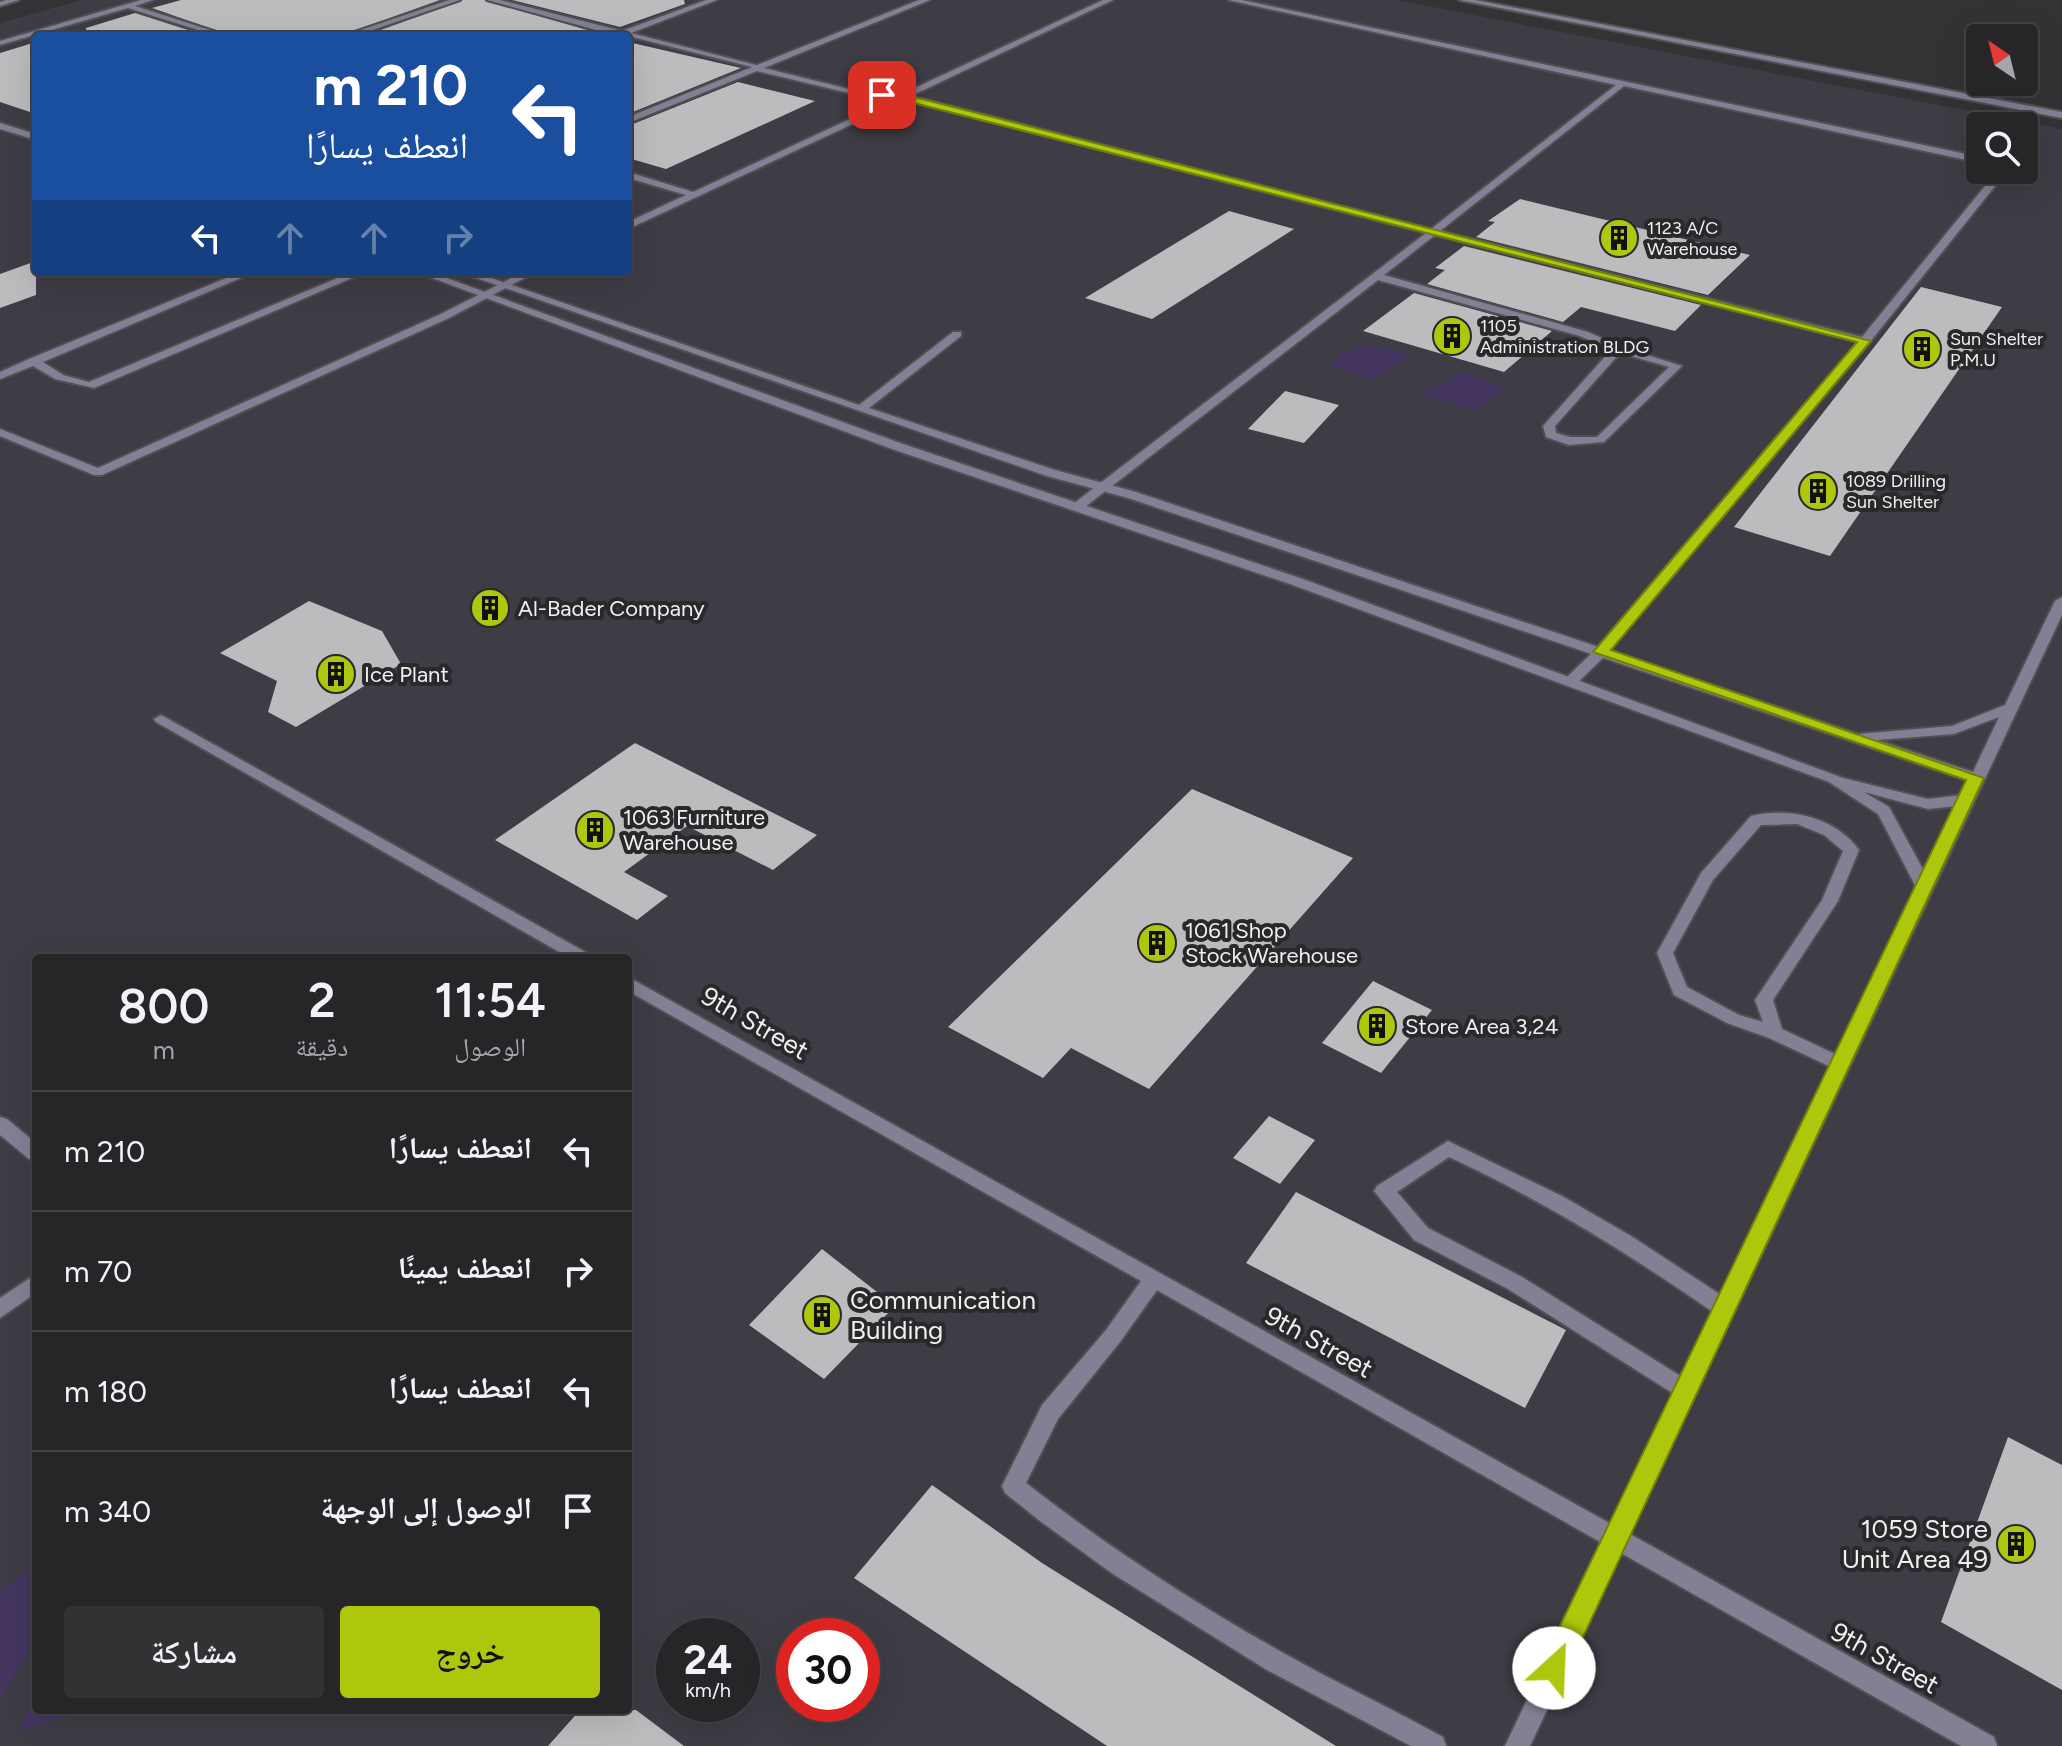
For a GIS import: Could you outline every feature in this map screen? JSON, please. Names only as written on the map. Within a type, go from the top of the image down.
[{"type":"street","points":[[0,4],[15,0]]},
{"type":"street","points":[[50,32],[149,0]]},
{"type":"street","points":[[45,32],[160,0]]},
{"type":"street","points":[[347,32],[444,0]]},
{"type":"street","points":[[359,32],[456,0]]},
{"type":"street","points":[[491,0],[607,32]]},
{"type":"street","points":[[632,32],[713,0]]},
{"type":"street","points":[[632,32],[721,0]]},
{"type":"street","points":[[632,118],[926,0]]},
{"type":"street","points":[[632,224],[1109,0]]},
{"type":"street","points":[[1232,0],[1966,157]]},
{"type":"street","points":[[1463,0],[2062,115]]},
{"type":"street","points":[[480,1],[592,32]]},
{"type":"street","points":[[132,8],[212,32]]},
{"type":"street","points":[[117,11],[191,32]]},
{"type":"street","points":[[0,45],[32,36]]},
{"type":"street","points":[[0,45],[32,37]]},
{"type":"street","points":[[632,38],[861,94],[903,97],[1865,341]]},
{"type":"street","points":[[1077,507],[1380,277],[1622,84]]},
{"type":"street","points":[[0,118],[32,133]]},
{"type":"street","points":[[0,126],[32,133]]},
{"type":"street","points":[[632,176],[694,195]]},
{"type":"street","points":[[1570,682],[1601,652],[1865,341],[1992,184]]},
{"type":"street","points":[[0,376],[240,276]]},
{"type":"street","points":[[33,361],[59,377],[90,386],[351,276]]},
{"type":"street","points":[[432,276],[896,446],[1295,581],[1834,779],[1928,804],[1965,800]]},
{"type":"street","points":[[475,276],[1051,473],[1103,486],[1976,778]]},
{"type":"street","points":[[0,432],[98,472],[445,316],[522,276]]},
{"type":"street","points":[[1380,277],[1584,334],[1618,349],[1677,366],[1600,440],[1569,441],[1550,435],[1549,426],[1618,349]]},
{"type":"street","points":[[861,409],[957,334]]},
{"type":"street","points":[[1517,1746],[2062,601]]},
{"type":"street","points":[[1845,736],[1894,737],[1954,730],[2010,708]]},
{"type":"street","points":[[161,719],[576,954]]},
{"type":"street","points":[[1834,779],[1884,811],[1924,887]]},
{"type":"street","points":[[1775,1033],[1764,1000],[1830,901],[1851,850],[1834,832],[1795,817],[1756,820],[1707,877],[1665,953],[1680,991],[1733,1019],[1775,1033],[1840,1064]]},
{"type":"street","name":"9th Street","points":[[632,985],[1152,1281],[1985,1746]]},
{"type":"street","points":[[0,1124],[32,1151]]},
{"type":"street","points":[[1685,1390],[1515,1283],[1421,1234],[1384,1191],[1448,1148],[1513,1177],[1667,1269],[1724,1308]]},
{"type":"street","points":[[1152,1281],[1113,1336],[1050,1412],[1013,1486],[1069,1531],[1193,1613],[1316,1685],[1434,1746]]},
{"type":"street","points":[[0,1309],[32,1285]]},
{"type":"shaded area","points":[[82,0],[1397,0],[1974,112],[1966,112],[1966,184],[2038,184],[2038,124],[2062,129],[2062,1746],[0,1746],[0,23]]},
{"type":"shaded area","points":[[1365,345],[1410,354],[1374,380],[1330,366],[1342,354]]},
{"type":"shaded area","points":[[1460,372],[1505,388],[1477,410],[1417,394],[1445,384]]},
{"type":"shaded area","points":[[32,1566],[32,1645],[0,1699],[0,1593]]},
{"type":"shaded area","points":[[32,1702],[32,1714],[75,1714],[18,1731]]},
{"type":"building","points":[[181,0],[440,0],[351,32],[221,32],[152,8]]},
{"type":"building","points":[[463,0],[484,0],[594,32],[375,32]]},
{"type":"building","points":[[512,0],[684,0],[685,4],[620,27]]},
{"type":"building","points":[[135,13],[194,32],[86,32],[86,28]]},
{"type":"building","points":[[32,43],[32,113],[0,102],[0,53]]},
{"type":"building","points":[[632,43],[741,68],[632,112]]},
{"type":"building","points":[[738,82],[815,101],[666,169],[632,159],[632,124]]},
{"type":"building","points":[[1520,199],[1750,255],[1708,295],[1476,237],[1495,222],[1488,221]]},
{"type":"building","points":[[1229,211],[1294,229],[1152,319],[1085,298]]},
{"type":"building","points":[[1464,246],[1701,305],[1675,331],[1581,307],[1563,322],[1427,284],[1445,270],[1435,268]]},
{"type":"building","points":[[32,262],[36,295],[0,308],[0,274]]},
{"type":"building","points":[[1921,287],[2002,307],[1830,556],[1734,527]]},
{"type":"building","name":"1105 Administration BLDG","points":[[1414,293],[1552,331],[1504,372],[1363,331]]},
{"type":"building","points":[[1285,391],[1339,405],[1304,443],[1248,429]]},
{"type":"building","points":[[309,601],[382,631],[401,664],[296,727],[268,712],[277,681],[220,653]]},
{"type":"building","name":"1063 Furniture Warehouse","points":[[635,743],[817,835],[773,870],[687,826],[624,872],[668,896],[637,920],[495,840]]},
{"type":"building","name":"1061 Shop Stock Warehouse","points":[[1192,789],[1353,858],[1149,1089],[1071,1048],[1043,1078],[948,1027]]},
{"type":"building","name":"Store Area 3,24","points":[[1373,981],[1432,1010],[1381,1073],[1322,1043]]},
{"type":"building","points":[[1269,1116],[1315,1140],[1280,1184],[1233,1158]]},
{"type":"building","points":[[1296,1192],[1566,1330],[1525,1408],[1246,1263]]},
{"type":"building","name":"Communication Building","points":[[822,1249],[895,1306],[824,1379],[749,1325]]},
{"type":"building","name":"1059 Store Unit Area 49","points":[[2008,1437],[2062,1465],[2062,1690],[1941,1622]]},
{"type":"building","points":[[932,1485],[1042,1563],[1336,1746],[1107,1746],[854,1578]]},
{"type":"building","points":[[632,1710],[636,1710],[684,1746],[548,1746],[576,1714],[632,1714]]},
{"type":"place","name":"1123 A/C Warehouse","points":[[1619,238]]},
{"type":"place","name":"1105 Administration BLDG","points":[[1452,336]]},
{"type":"place","name":"Sun Shelter P.M.U","points":[[1922,349]]},
{"type":"place","name":"1089 Drilling Sun Shelter","points":[[1818,491]]},
{"type":"place","name":"Al-Bader Company","points":[[490,608]]},
{"type":"place","name":"Ice Plant","points":[[336,674]]},
{"type":"place","name":"1063 Furniture Warehouse","points":[[595,830]]},
{"type":"place","name":"1061 Shop Stock Warehouse","points":[[1157,943]]},
{"type":"place","name":"Store Area 3,24","points":[[1377,1026]]},
{"type":"place","name":"Communication Building","points":[[822,1315]]},
{"type":"place","name":"1059 Store Unit Area 49","points":[[2016,1544]]},
{"type":"route","points":[[882,95],[903,97],[1433,232],[1675,290],[1865,341],[1601,652],[1976,778],[1554,1668]]}]
